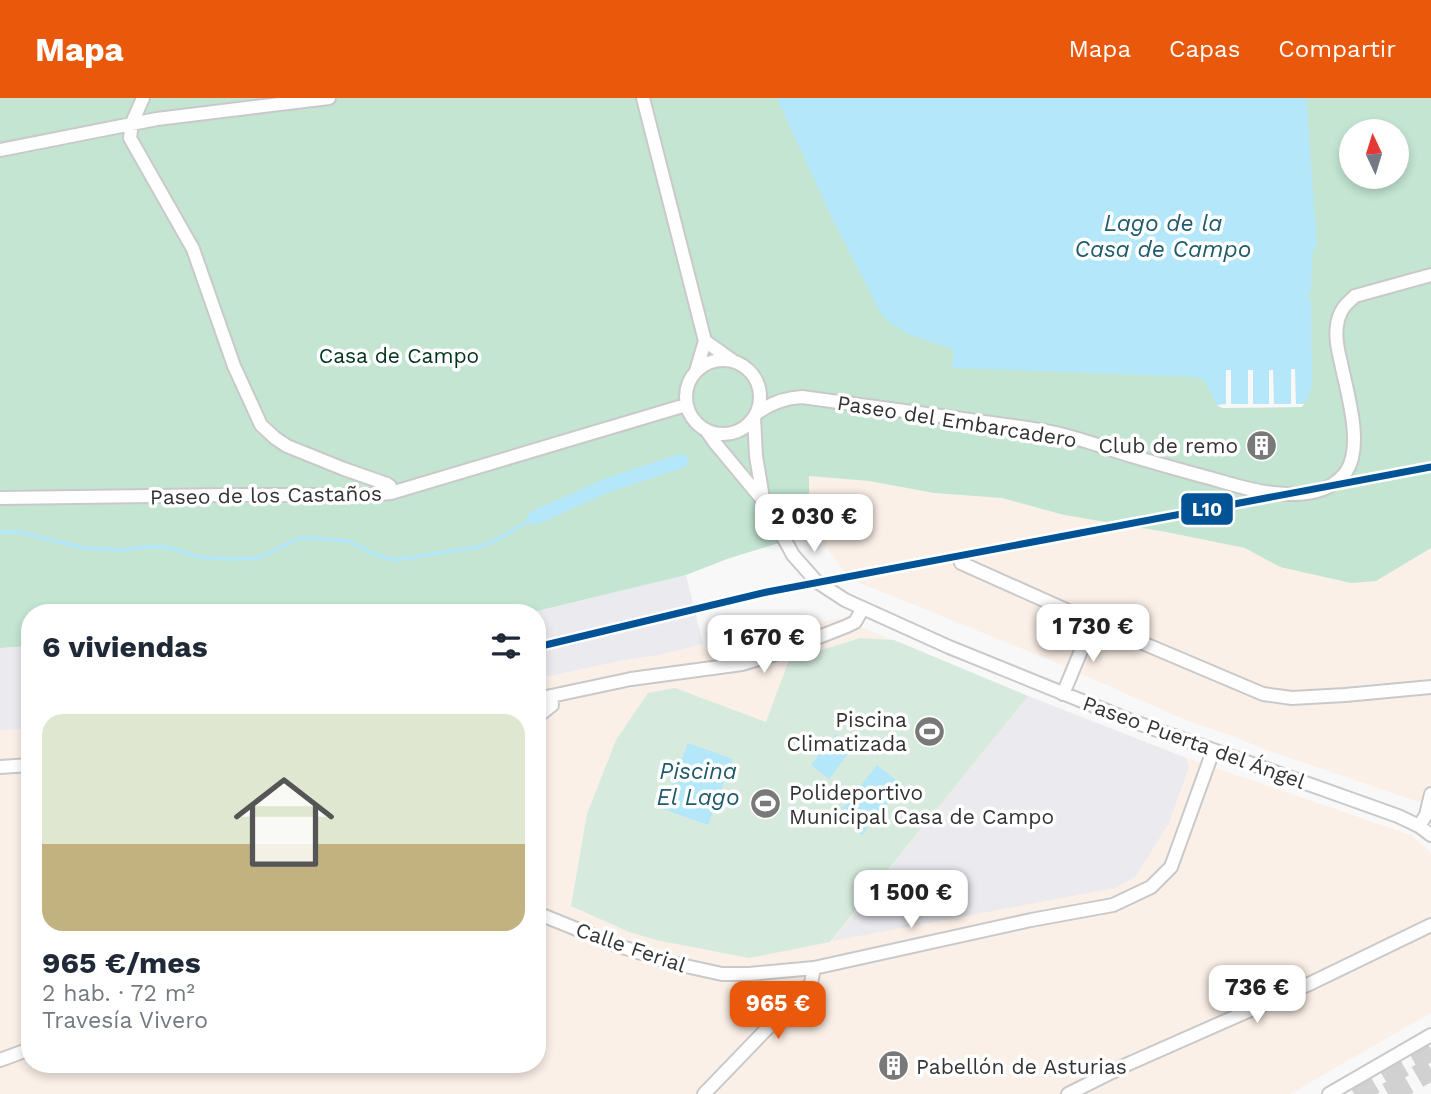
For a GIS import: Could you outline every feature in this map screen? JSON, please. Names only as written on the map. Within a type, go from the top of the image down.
[{"type":"street","points":[[143,98],[132,124],[130,138],[193,249],[234,366],[261,425],[288,446],[387,484],[391,493]]},
{"type":"street","points":[[0,150],[132,124],[328,98]]},
{"type":"street","points":[[643,98],[705,341],[696,371],[687,386],[686,405],[695,421],[706,430],[721,434],[730,433],[744,427],[755,415],[760,397],[756,381],[747,368],[705,341]]},
{"type":"street","name":"Paseo del Embarcadero","points":[[755,415],[777,401],[802,397],[938,415],[1064,435],[1244,488],[1284,494],[1320,491],[1338,481],[1347,470],[1354,444],[1336,333],[1340,313],[1355,296],[1431,275]]},
{"type":"street","points":[[696,371],[713,361],[733,361]]},
{"type":"street","name":"Paseo de los Castaños","points":[[0,498],[391,493],[686,405]]},
{"type":"street","name":"Paseo Puerta del Ángel","points":[[755,415],[756,456],[764,502]]},
{"type":"street","name":"Paseo Puerta del Ángel","points":[[706,430],[764,502],[787,545],[816,581],[845,600],[1063,694],[1213,751],[1375,807],[1419,826],[1431,835]]},
{"type":"street","points":[[961,563],[1263,694],[1292,698],[1431,687]]},
{"type":"street","points":[[546,697],[631,679],[741,664],[779,653],[847,626],[855,622],[863,608]]},
{"type":"street","points":[[1063,694],[1093,622]]},
{"type":"street","points":[[546,710],[552,705],[551,696]]},
{"type":"street","name":"Calle Ferial","points":[[546,918],[616,945],[691,968],[722,974],[749,974],[814,968],[1112,905],[1151,887],[1171,867],[1213,751]]},
{"type":"street","points":[[0,767],[21,766]]},
{"type":"street","points":[[1419,826],[1426,815],[1431,794]]},
{"type":"street","points":[[1068,1094],[1431,925]]},
{"type":"street","points":[[704,1094],[811,983],[814,968]]},
{"type":"street","points":[[1329,1094],[1431,1035]]},
{"type":"street","points":[[0,1060],[21,1052]]},
{"type":"shaded area","points":[[809,476],[869,481],[934,493],[1002,498],[1064,515],[1245,548],[1280,567],[1376,580],[1431,548],[1431,808],[1183,719],[1057,663],[850,579],[823,543],[818,531],[809,501]]},
{"type":"shaded area","points":[[686,575],[703,644],[546,677],[546,609]]},
{"type":"shaded area","points":[[839,618],[1187,758],[1411,835],[1431,853],[1431,1013],[1290,1094],[0,1094],[0,730],[21,729],[21,1073],[546,1073],[546,677],[703,644],[705,650]]},
{"type":"shaded area","points":[[21,647],[21,729],[0,730],[0,648]]},
{"type":"shaded area","points":[[1028,696],[1186,758],[1189,767],[1169,823],[1135,877],[1115,888],[832,941]]},
{"type":"green space","name":"Casa de Campo","points":[[0,98],[1431,98],[1431,548],[1376,581],[1351,583],[1280,567],[1245,548],[1064,515],[1002,498],[934,493],[869,481],[809,476],[809,501],[818,531],[727,559],[686,575],[546,609],[546,604],[21,604],[21,647],[0,648]]},
{"type":"green space","name":"Polideportivo Municipal Casa de Campo","points":[[860,638],[894,640],[1028,696],[830,942],[749,958],[656,940],[629,932],[571,906],[587,814],[616,740],[648,693],[675,688],[766,722],[789,660]]},
{"type":"water","name":"Lago de la Casa de Campo","points":[[777,98],[1306,98],[1317,244],[1312,254],[1311,290],[1308,295],[1311,301],[1312,377],[1306,401],[1304,404],[1296,404],[1295,369],[1291,370],[1291,404],[1274,404],[1273,370],[1269,370],[1269,404],[1253,404],[1253,370],[1248,370],[1248,404],[1231,404],[1230,370],[1226,371],[1226,404],[1217,405],[1204,380],[1196,377],[952,368],[952,349],[908,334],[890,323],[880,312],[829,212]]},
{"type":"water","points":[[835,734],[853,747],[829,779],[811,765]]},
{"type":"water","name":"Piscina El Lago","points":[[688,743],[733,759],[708,825],[663,809]]},
{"type":"water","points":[[877,765],[902,785],[862,835],[837,815]]},
{"type":"pier","points":[[1291,369],[1295,369],[1296,404],[1304,404],[1302,407],[1222,408],[1217,405],[1226,404],[1226,370],[1231,370],[1231,404],[1248,404],[1248,370],[1253,370],[1253,404],[1269,404],[1269,370],[1273,370],[1274,404],[1291,404]]},
{"type":"waterway","points":[[534,518],[608,485],[681,461]]},
{"type":"waterway","points":[[0,532],[20,532],[84,548],[124,550],[168,547],[198,557],[233,559],[258,558],[300,538],[320,539],[348,541],[374,554],[395,560],[478,547],[534,518]]},
{"type":"tunnel","points":[[1354,1094],[1431,1049]]},
{"type":"tunnel","points":[[1388,1094],[1431,1069]]},
{"type":"transit line","name":"L10","points":[[546,645],[767,592],[1431,467]]},
{"type":"place","name":"Club de remo","points":[[1261,445]]},
{"type":"place","name":"Piscina Climatizada","points":[[930,731]]},
{"type":"place","name":"Polideportivo Municipal Casa de Campo","points":[[766,804]]},
{"type":"place","name":"Pabellón de Asturias","points":[[893,1066]]}]
